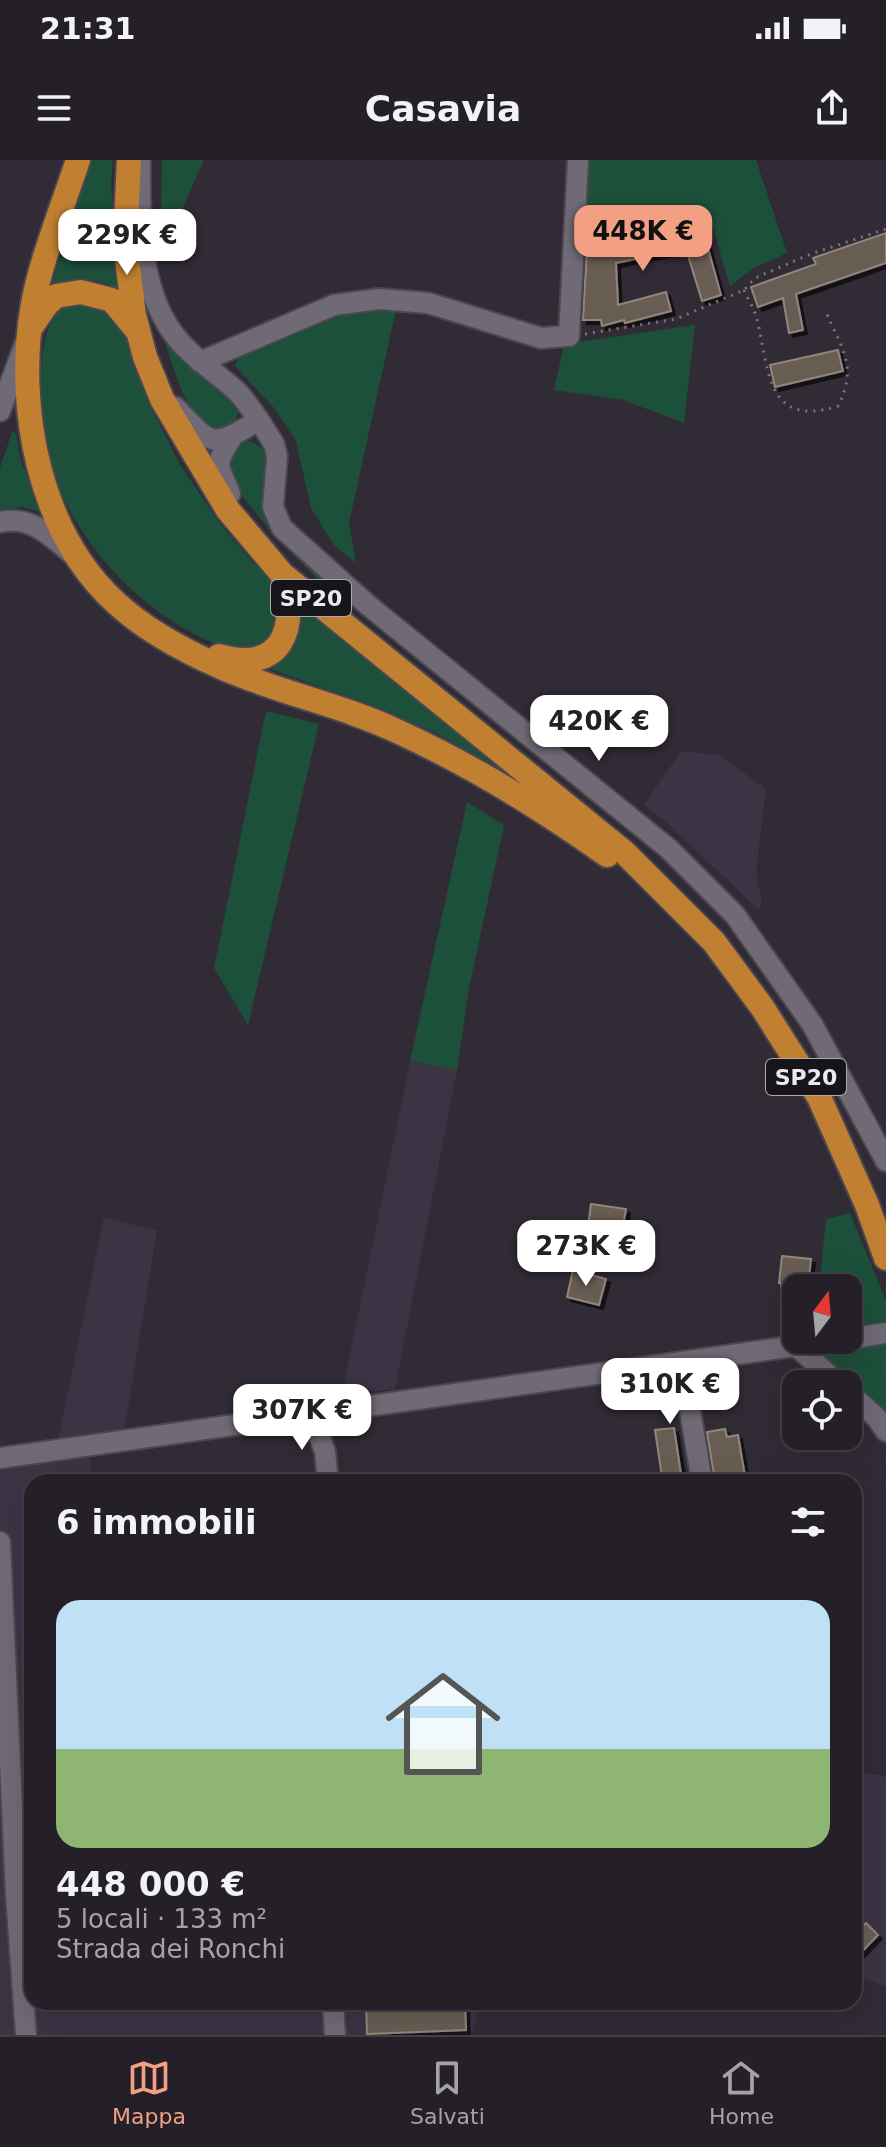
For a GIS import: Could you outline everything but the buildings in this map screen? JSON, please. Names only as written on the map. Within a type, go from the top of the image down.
[{"type":"main road","name":"SP20","points":[[78,160],[35,295],[26,367],[38,465],[55,510],[84,565],[113,600],[163,638],[224,669],[397,731],[499,782],[689,915]]},
{"type":"main road","name":"SP20","points":[[129,160],[125,243],[137,330],[162,399],[228,510],[282,574],[612,842],[714,942],[762,1007],[819,1097],[867,1205],[886,1258]]},
{"type":"main road","name":"SP20","points":[[28,334],[47,304],[56,296],[81,292],[112,300],[137,330]]},
{"type":"main road","name":"SP20","points":[[163,638],[227,658],[260,658],[281,641],[289,623],[289,596],[282,574]]},
{"type":"street","points":[[140,160],[140,227],[151,283],[168,326],[200,362],[232,387],[274,444],[277,456],[273,507],[282,528],[369,606],[669,849],[735,915],[812,1024],[886,1161]]},
{"type":"street","points":[[200,362],[334,305],[379,299],[428,303],[541,338],[569,336],[578,160]]},
{"type":"street","points":[[0,411],[28,334]]},
{"type":"street","points":[[162,399],[174,406],[201,435],[217,439],[232,437],[259,420]]},
{"type":"street","points":[[232,437],[221,454],[218,470],[229,489],[240,524]]},
{"type":"street","points":[[0,522],[16,520],[34,525],[52,536],[84,565]]},
{"type":"street","points":[[862,1337],[886,1333]]},
{"type":"street","points":[[0,1458],[782,1348]]},
{"type":"street","points":[[805,1354],[823,1370]]},
{"type":"street","points":[[682,1363],[701,1474]]},
{"type":"street","points":[[862,1404],[886,1431]]},
{"type":"street","points":[[312,1415],[325,1452],[327,1474]]},
{"type":"street","points":[[0,1542],[5,1752],[24,2008]]},
{"type":"street","points":[[24,2010],[26,2035]]},
{"type":"street","points":[[333,2010],[335,2035]]},
{"type":"path","points":[[569,336],[676,319],[744,290],[755,278],[811,254],[886,229]]},
{"type":"path","points":[[744,290],[755,313],[771,386],[781,400],[798,408],[820,412],[838,406],[849,385],[848,365],[826,312]]},
{"type":"shaded area","points":[[681,751],[719,755],[766,789],[756,873],[762,900],[759,910],[644,805]]},
{"type":"shaded area","points":[[410,1061],[457,1070],[395,1389],[342,1394]]},
{"type":"shaded area","points":[[104,1217],[157,1231],[124,1433],[58,1440]]},
{"type":"shaded area","points":[[88,1456],[93,1474],[24,1474],[24,2010],[478,2010],[472,2035],[0,2035],[0,1468]]},
{"type":"shaded area","points":[[862,1772],[886,1777],[886,1986],[862,1979]]},
{"type":"green space","points":[[91,160],[113,160],[111,186],[121,291],[87,280],[51,287]]},
{"type":"green space","points":[[162,160],[204,160],[170,236],[161,209]]},
{"type":"green space","points":[[586,160],[756,160],[787,253],[754,268],[730,286],[707,208],[582,229]]},
{"type":"green space","points":[[93,301],[121,321],[148,401],[179,463],[221,525],[253,563],[277,585],[279,631],[261,647],[226,647],[206,640],[167,618],[123,581],[105,561],[66,503],[51,464],[43,421],[41,378],[44,347],[51,322],[63,304]]},
{"type":"green space","points":[[360,305],[397,305],[349,523],[356,563],[334,545],[311,508],[296,441],[274,408],[235,366],[240,352]]},
{"type":"green space","points":[[159,324],[240,408],[233,427],[209,428],[195,416],[177,377]]},
{"type":"green space","points":[[695,325],[684,423],[623,400],[554,390],[564,344]]},
{"type":"green space","points":[[12,432],[16,433],[20,457],[39,511],[21,507],[0,510],[0,468]]},
{"type":"green space","points":[[246,441],[257,444],[268,457],[270,476],[266,506],[325,575],[324,585],[278,540],[231,482],[228,458],[237,444]]},
{"type":"green space","points":[[304,604],[527,784],[436,733],[353,698],[272,670],[270,662],[294,638]]},
{"type":"green space","points":[[266,711],[319,724],[248,1025],[214,968]]},
{"type":"green space","points":[[467,802],[504,825],[469,988],[457,1070],[410,1061]]},
{"type":"green space","points":[[850,1213],[886,1301],[886,1321],[862,1325],[862,1274],[820,1274],[826,1219]]},
{"type":"green space","points":[[886,1337],[886,1415],[862,1394],[862,1370],[834,1370],[818,1356],[862,1354],[862,1340]]}]
